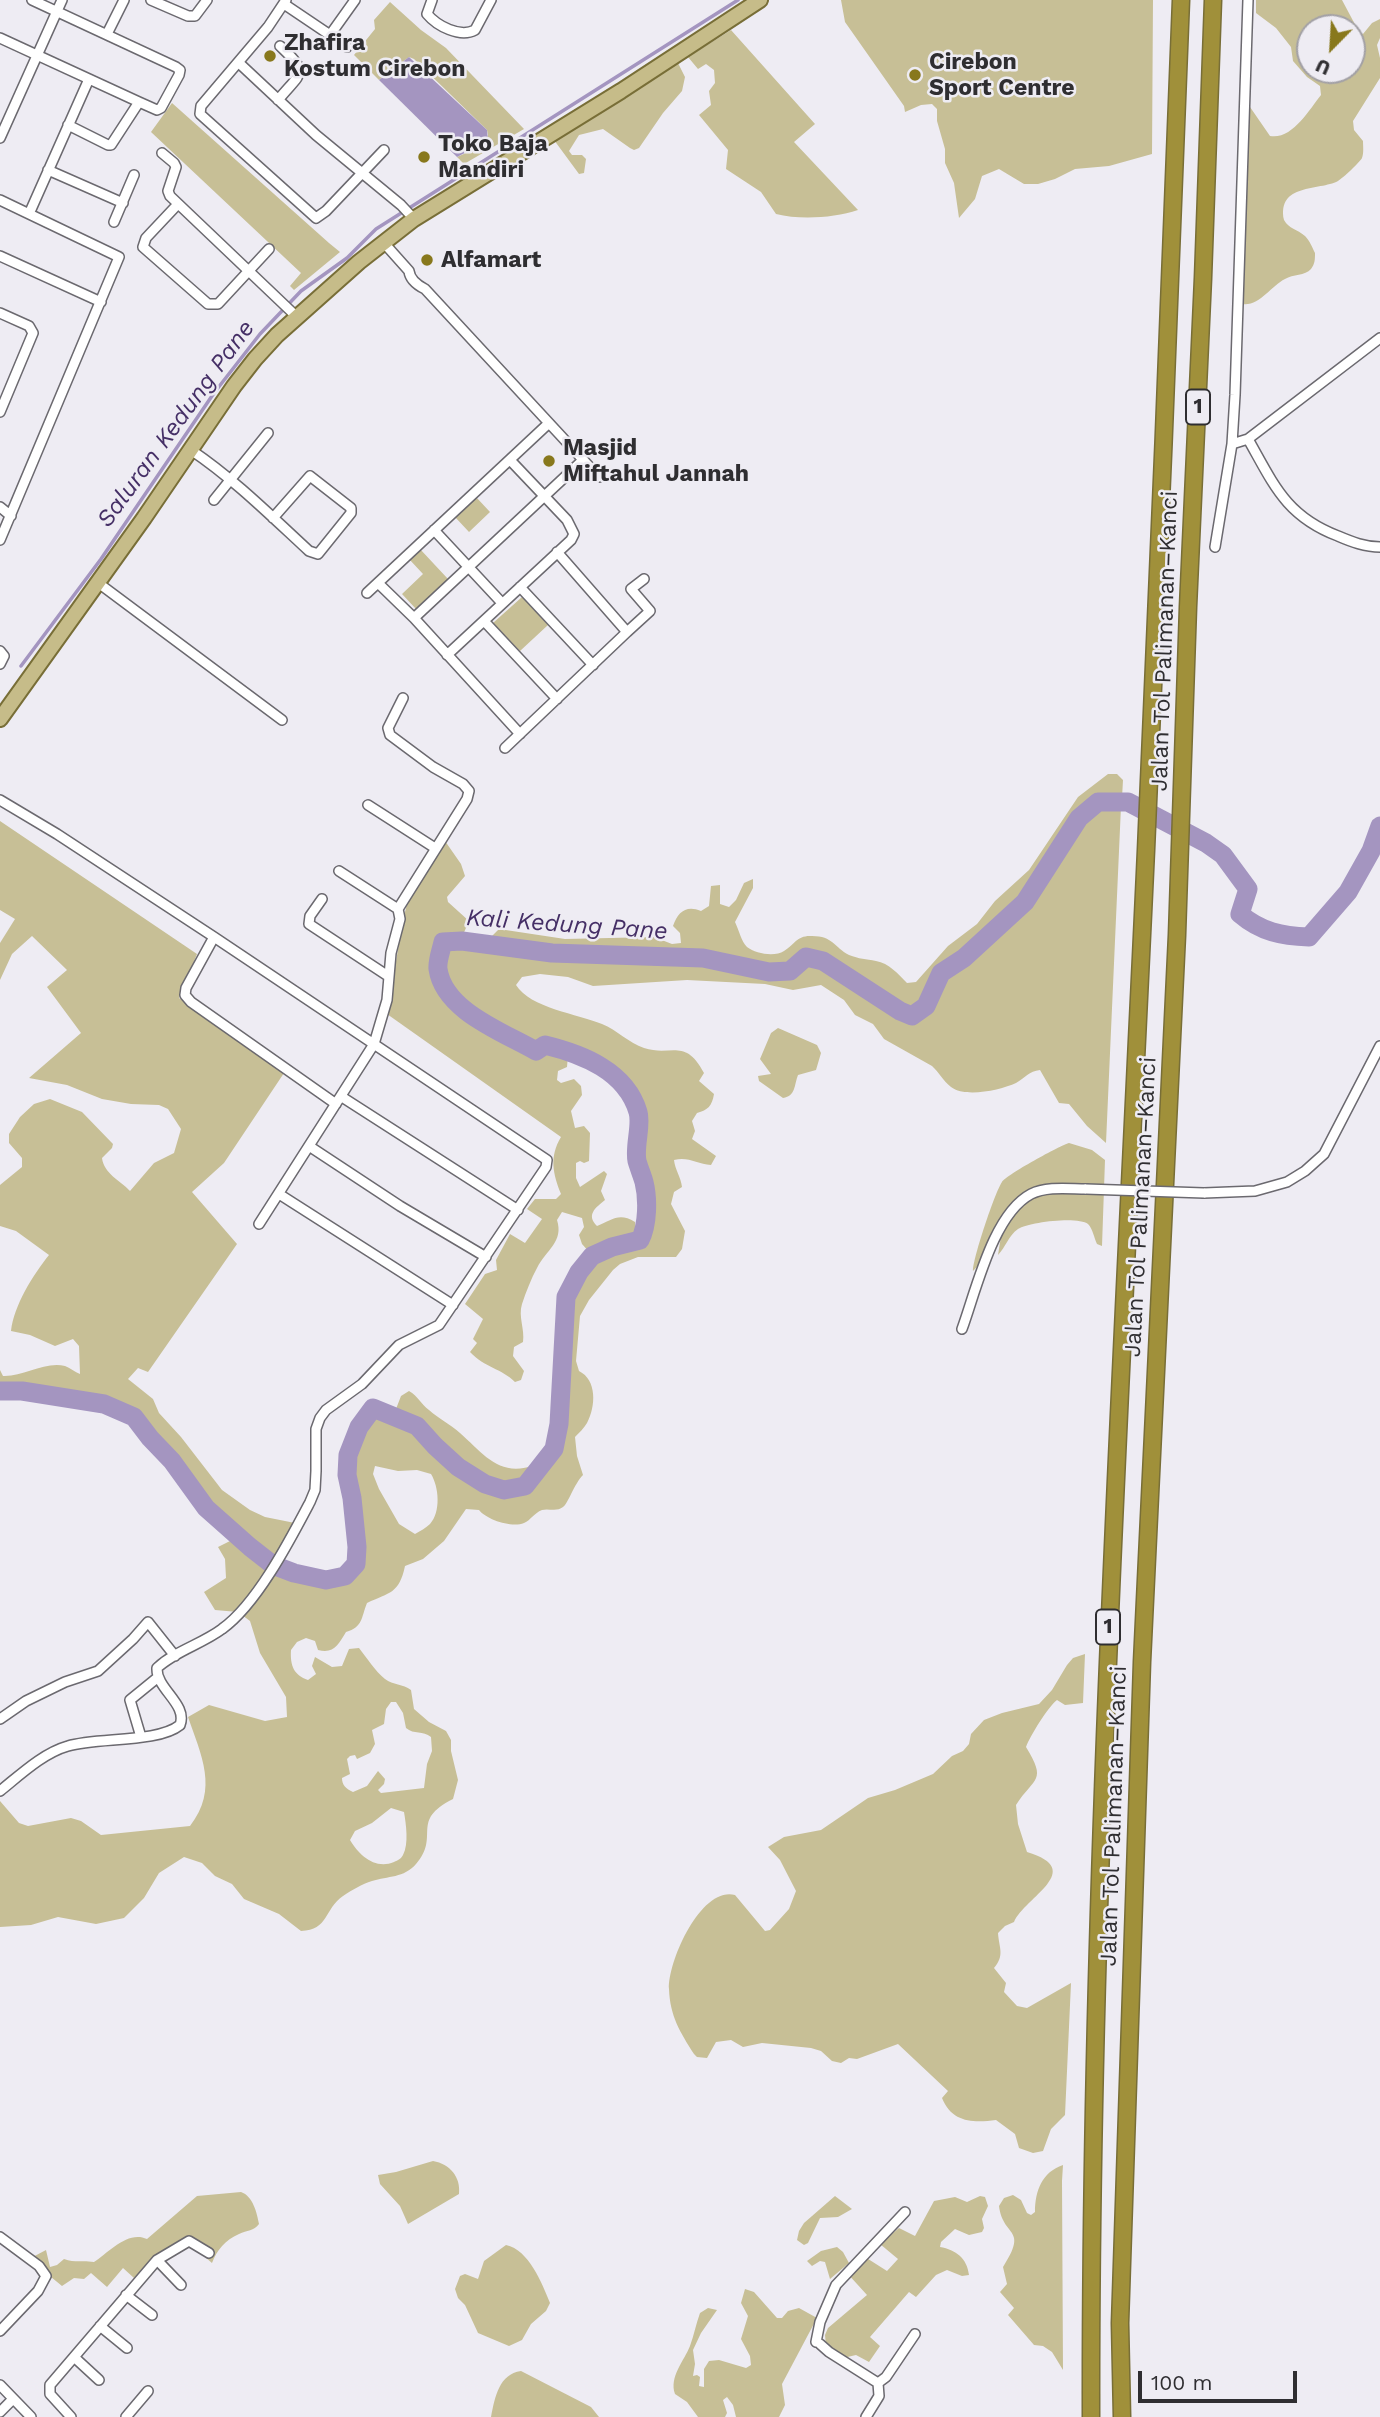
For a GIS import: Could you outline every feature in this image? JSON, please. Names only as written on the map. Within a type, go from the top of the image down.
[{"type":"highway","name":"Jalan Tol Palimanan–Kanci","points":[[1091,2417],[1097,2011],[1106,1675],[1148,802],[1181,0]]},
{"type":"highway","name":"Jalan Tol Palimanan–Kanci","points":[[1122,2417],[1120,2323],[1142,1662],[1182,813],[1213,0]]},
{"type":"main road","points":[[0,719],[255,359],[294,314],[384,243],[412,217],[611,98],[760,0]]},
{"type":"street","points":[[0,38],[159,110],[180,70],[32,0]]},
{"type":"street","points":[[0,138],[62,0]]},
{"type":"street","points":[[107,34],[124,0]]},
{"type":"street","points":[[151,0],[188,16],[195,16],[206,0]]},
{"type":"street","points":[[172,10],[177,0]]},
{"type":"street","points":[[330,35],[355,0]]},
{"type":"street","points":[[432,0],[428,17],[462,33],[475,30],[491,0]]},
{"type":"street","points":[[1215,547],[1232,444],[1248,0]]},
{"type":"street","points":[[347,47],[285,2],[239,63],[201,106],[200,114],[314,217],[319,218],[384,150]]},
{"type":"street","points":[[278,100],[299,75],[300,68],[299,63],[280,46]]},
{"type":"street","points":[[239,63],[412,217]]},
{"type":"street","points":[[29,214],[89,79]]},
{"type":"street","points":[[68,125],[111,145],[139,102]]},
{"type":"street","points":[[162,153],[176,167],[167,191],[294,314]]},
{"type":"street","points":[[48,170],[122,203]]},
{"type":"street","points":[[114,222],[134,174]]},
{"type":"street","points":[[0,200],[119,257],[0,540]]},
{"type":"street","points":[[178,204],[146,238],[143,247],[212,305],[218,304],[269,249]]},
{"type":"street","points":[[384,243],[410,271],[410,276],[418,286],[425,289],[599,477]]},
{"type":"street","points":[[0,257],[101,302]]},
{"type":"street","points":[[0,313],[29,326],[33,334],[0,412]]},
{"type":"street","points":[[1232,444],[1248,439],[1380,338]]},
{"type":"street","points":[[367,593],[549,423]]},
{"type":"street","points":[[214,500],[268,433]]},
{"type":"street","points":[[1248,439],[1282,498],[1299,516],[1320,529],[1354,543],[1380,547]]},
{"type":"street","points":[[191,450],[231,479],[273,518],[315,554],[318,554],[351,508],[310,476],[273,518]]},
{"type":"street","points":[[447,655],[574,534],[573,527],[510,460]]},
{"type":"street","points":[[414,618],[583,460]]},
{"type":"street","points":[[0,507],[11,516]]},
{"type":"street","points":[[434,530],[502,603]]},
{"type":"street","points":[[557,552],[627,632]]},
{"type":"street","points":[[505,748],[650,611],[631,589],[644,579]]},
{"type":"street","points":[[97,582],[282,720]]},
{"type":"street","points":[[378,583],[414,618],[520,734]]},
{"type":"street","points":[[520,587],[593,665]]},
{"type":"street","points":[[484,621],[557,699]]},
{"type":"street","points":[[0,651],[4,656],[0,664]]},
{"type":"street","points":[[259,1224],[374,1044],[387,1000],[391,953],[400,924],[398,909],[463,806],[469,791],[463,784],[433,767],[390,735],[388,728],[403,698]]},
{"type":"street","points":[[0,800],[214,937],[547,1160],[546,1167],[518,1210],[439,1325],[399,1345],[362,1384],[326,1410],[320,1418],[315,1435],[315,1490],[283,1550],[237,1616],[221,1630],[159,1666],[157,1678],[130,1700],[141,1737]]},
{"type":"street","points":[[368,805],[435,848]]},
{"type":"street","points":[[339,871],[398,909]]},
{"type":"street","points":[[321,899],[308,919],[309,924],[388,976]]},
{"type":"street","points":[[214,937],[186,988],[185,995],[191,1002],[339,1100],[518,1210]]},
{"type":"street","points":[[962,1329],[1003,1223],[1017,1205],[1033,1193],[1055,1189],[1204,1193],[1255,1191],[1287,1182],[1324,1154],[1380,1046]]},
{"type":"street","points":[[309,1146],[400,1206],[486,1257]]},
{"type":"street","points":[[279,1194],[453,1305]]},
{"type":"street","points":[[0,1719],[26,1701],[98,1671],[148,1622],[175,1656]]},
{"type":"street","points":[[0,1791],[51,1753],[69,1745],[170,1731],[182,1722],[180,1711],[157,1678]]},
{"type":"street","points":[[878,2384],[818,2343],[820,2322],[836,2285],[905,2212]]},
{"type":"street","points":[[0,2237],[39,2266],[46,2276],[38,2291],[0,2331]]},
{"type":"street","points":[[64,2414],[49,2390],[50,2385],[157,2260],[189,2241],[209,2253]]},
{"type":"street","points":[[157,2260],[181,2285]]},
{"type":"street","points":[[126,2295],[152,2315]]},
{"type":"street","points":[[100,2326],[127,2348]]},
{"type":"street","points":[[878,2384],[887,2377],[915,2334]]},
{"type":"street","points":[[74,2357],[99,2380]]},
{"type":"street","points":[[866,2417],[879,2396],[878,2384]]},
{"type":"street","points":[[0,2385],[31,2417]]},
{"type":"street","points":[[126,2417],[148,2391]]},
{"type":"street","points":[[0,2412],[13,2399]]},
{"type":"shaded area","points":[[841,0],[1153,0],[1152,154],[1109,166],[1075,169],[1038,184],[1024,184],[999,169],[982,176],[975,199],[959,218],[954,183],[945,163],[937,109],[932,104],[921,105],[905,112],[904,106],[845,22]]},
{"type":"shaded area","points":[[1256,0],[1342,0],[1349,14],[1296,14],[1296,64],[1291,47],[1276,28],[1256,13]]},
{"type":"shaded area","points":[[390,2],[446,48],[524,129],[464,164],[457,157],[484,145],[487,130],[414,59],[409,57],[379,80],[354,55],[375,29],[374,20]]},
{"type":"shaded area","points":[[1380,19],[1380,38],[1377,45],[1380,78],[1353,121],[1354,130],[1363,141],[1361,160],[1338,181],[1293,194],[1284,208],[1286,223],[1305,236],[1312,246],[1315,253],[1312,267],[1306,273],[1280,282],[1254,302],[1242,304],[1244,197],[1250,107],[1270,136],[1278,136],[1299,123],[1321,95],[1317,84],[1366,84],[1366,30]]},
{"type":"shaded area","points":[[731,30],[815,124],[794,142],[858,210],[817,217],[776,214],[761,192],[726,169],[728,150],[699,115],[711,105],[709,91],[715,83],[714,70],[706,64],[698,69],[688,57]]},
{"type":"shaded area","points":[[409,57],[487,130],[488,141],[457,157],[379,80]]},
{"type":"shaded area","points":[[678,63],[685,77],[682,91],[639,148],[630,148],[603,129],[579,135],[569,151],[572,155],[582,155],[586,159],[584,173],[579,174],[554,140]]},
{"type":"shaded area","points":[[172,103],[340,252],[294,290],[290,286],[301,273],[151,132]]},
{"type":"shaded area","points":[[476,497],[490,512],[469,532],[455,517]]},
{"type":"shaded area","points":[[420,549],[448,579],[416,609],[402,594],[423,574],[409,559]]},
{"type":"shaded area","points":[[522,597],[548,625],[520,651],[493,623]]},
{"type":"shaded area","points":[[1108,774],[1117,774],[1123,780],[1122,798],[1097,798],[1076,816],[1022,899],[961,955],[938,970],[922,1003],[911,1012],[825,958],[806,953],[788,967],[769,968],[704,954],[553,949],[488,940],[499,929],[565,939],[654,937],[672,944],[681,943],[680,933],[673,926],[675,921],[687,909],[701,911],[709,906],[711,886],[720,885],[720,904],[729,907],[736,900],[744,883],[753,879],[753,888],[735,922],[747,947],[766,954],[776,954],[803,937],[819,936],[849,955],[885,964],[907,983],[916,982],[948,946],[977,924],[995,901],[1029,870],[1078,797]]},
{"type":"shaded area","points":[[1100,806],[1121,806],[1106,1143],[1069,1104],[1059,1103],[1040,1070],[1001,1088],[983,1092],[957,1090],[948,1085],[932,1066],[884,1039],[873,1024],[855,1015],[844,1000],[821,985],[793,990],[765,984],[687,980],[593,986],[568,977],[540,974],[522,977],[516,985],[523,993],[543,1005],[602,1024],[644,1048],[677,1050],[690,1055],[704,1073],[699,1081],[714,1094],[709,1107],[697,1113],[692,1121],[695,1131],[692,1139],[716,1156],[711,1165],[684,1159],[674,1160],[682,1187],[674,1192],[671,1204],[685,1231],[682,1249],[676,1257],[638,1257],[620,1264],[589,1300],[580,1316],[576,1361],[579,1371],[585,1375],[592,1387],[593,1401],[587,1423],[575,1437],[583,1475],[565,1505],[558,1509],[542,1510],[519,1524],[500,1522],[479,1510],[466,1509],[444,1541],[423,1559],[405,1566],[400,1582],[392,1591],[367,1603],[359,1625],[346,1632],[335,1647],[328,1651],[318,1650],[315,1641],[306,1638],[297,1642],[291,1650],[294,1669],[308,1680],[316,1674],[312,1666],[315,1657],[332,1667],[342,1666],[349,1649],[359,1648],[385,1679],[411,1690],[414,1709],[429,1722],[446,1731],[451,1740],[458,1780],[453,1799],[432,1814],[423,1854],[406,1872],[368,1882],[343,1896],[322,1923],[310,1930],[301,1931],[279,1914],[244,1899],[232,1884],[215,1876],[202,1863],[184,1857],[159,1873],[144,1898],[124,1918],[96,1924],[58,1917],[31,1925],[0,1927],[0,1801],[19,1823],[28,1826],[71,1818],[81,1821],[101,1835],[190,1826],[199,1812],[206,1785],[202,1758],[188,1717],[209,1705],[265,1721],[287,1717],[286,1697],[260,1653],[250,1621],[238,1612],[215,1610],[204,1592],[226,1578],[225,1559],[218,1547],[232,1540],[266,1565],[298,1579],[328,1583],[342,1580],[352,1573],[359,1562],[361,1545],[352,1481],[352,1460],[360,1435],[374,1412],[415,1430],[456,1470],[483,1488],[503,1495],[528,1489],[558,1451],[563,1424],[570,1298],[582,1274],[595,1259],[613,1251],[643,1244],[649,1231],[649,1184],[640,1159],[643,1113],[632,1092],[613,1070],[571,1047],[545,1041],[536,1046],[465,1005],[445,981],[442,965],[446,946],[462,945],[552,957],[703,962],[768,976],[791,975],[808,961],[822,965],[912,1021],[929,1008],[945,975],[966,961],[1028,904],[1082,821]],"holes":[[[375,1466],[431,1474],[438,1499],[436,1513],[430,1524],[415,1534],[399,1524],[379,1489],[373,1474]],[[391,1702],[396,1702],[403,1713],[406,1728],[431,1737],[432,1751],[427,1764],[424,1788],[381,1793],[378,1790],[385,1779],[378,1771],[367,1786],[353,1792],[348,1790],[342,1780],[350,1774],[347,1759],[355,1755],[357,1759],[370,1753],[375,1744],[372,1730],[384,1724],[386,1709]],[[391,1808],[404,1812],[406,1840],[405,1850],[400,1858],[387,1864],[374,1863],[354,1846],[350,1840],[355,1831],[372,1823]]]},
{"type":"shaded area","points":[[0,821],[197,954],[179,998],[286,1070],[224,1163],[192,1192],[237,1244],[148,1372],[138,1368],[128,1379],[153,1399],[159,1413],[222,1490],[265,1517],[295,1523],[275,1562],[209,1506],[137,1413],[105,1400],[23,1387],[0,1388],[0,1370],[3,1376],[11,1376],[57,1365],[80,1374],[79,1346],[73,1339],[55,1346],[30,1335],[11,1331],[25,1291],[49,1255],[16,1231],[0,1226],[0,1185],[22,1167],[22,1158],[9,1143],[9,1134],[20,1117],[34,1104],[50,1099],[82,1112],[113,1144],[102,1158],[103,1164],[109,1173],[130,1191],[154,1163],[174,1153],[181,1129],[168,1109],[159,1105],[102,1099],[67,1085],[29,1078],[81,1033],[47,987],[67,970],[32,936],[12,954],[0,980],[0,943],[15,919],[0,910]]},
{"type":"shaded area","points":[[445,841],[461,864],[465,876],[447,897],[448,902],[469,921],[462,937],[440,939],[433,965],[436,981],[444,995],[457,1008],[489,1030],[535,1055],[546,1050],[568,1055],[567,1067],[558,1071],[557,1080],[561,1083],[574,1079],[581,1086],[582,1095],[571,1111],[575,1128],[584,1126],[590,1133],[589,1161],[576,1163],[576,1178],[580,1187],[604,1171],[607,1174],[601,1191],[605,1200],[593,1212],[594,1222],[597,1226],[616,1218],[629,1219],[635,1222],[637,1237],[611,1243],[590,1253],[582,1244],[579,1235],[584,1227],[582,1218],[562,1212],[557,1220],[559,1228],[556,1240],[537,1268],[522,1304],[523,1342],[514,1347],[513,1356],[524,1371],[521,1380],[515,1382],[470,1352],[477,1343],[473,1339],[483,1319],[465,1304],[485,1274],[497,1270],[496,1260],[510,1234],[525,1243],[542,1219],[527,1209],[535,1199],[556,1199],[561,1194],[553,1166],[561,1137],[387,1014],[410,892]]},
{"type":"shaded area","points":[[778,1028],[817,1045],[821,1053],[816,1070],[798,1075],[792,1092],[783,1098],[759,1081],[758,1076],[771,1074],[760,1059],[771,1033]]},
{"type":"shaded area","points":[[1069,1143],[1092,1150],[1105,1160],[1102,1246],[1097,1244],[1088,1224],[1074,1220],[1053,1221],[1018,1229],[998,1255],[1001,1236],[1010,1214],[1008,1210],[997,1225],[979,1265],[973,1271],[985,1225],[1002,1182],[1045,1154]]},
{"type":"shaded area","points":[[409,1391],[493,1462],[511,1468],[535,1465],[523,1482],[504,1486],[486,1480],[460,1464],[419,1423],[391,1410],[396,1409],[401,1396]]},
{"type":"shaded area","points":[[1085,1654],[1083,1703],[1065,1705],[1057,1700],[1026,1747],[1037,1773],[1033,1783],[1016,1805],[1018,1824],[1027,1852],[1044,1859],[1052,1867],[1052,1875],[1014,1922],[998,1933],[1000,1955],[994,1968],[1006,1983],[1004,1992],[1017,2006],[1027,2008],[1071,1983],[1065,2115],[1051,2129],[1043,2151],[1033,2153],[1019,2148],[1015,2134],[996,2120],[972,2121],[958,2117],[942,2098],[948,2091],[898,2044],[857,2059],[849,2058],[841,2063],[832,2061],[821,2051],[811,2048],[762,2043],[743,2047],[731,2040],[716,2042],[707,2058],[697,2057],[677,2023],[671,2007],[669,1989],[680,1945],[699,1913],[722,1895],[735,1895],[765,1931],[770,1930],[789,1909],[796,1891],[780,1860],[768,1847],[784,1837],[821,1830],[868,1798],[933,1774],[952,1756],[963,1751],[969,1744],[971,1734],[984,1720],[1039,1704],[1052,1690],[1073,1658]]},
{"type":"shaded area","points":[[433,2161],[445,2165],[453,2172],[458,2182],[459,2194],[408,2224],[400,2206],[380,2184],[378,2175]]},
{"type":"shaded area","points":[[1063,2165],[1063,2370],[1052,2352],[1043,2346],[1034,2345],[1008,2315],[1014,2308],[1000,2292],[1007,2284],[1003,2267],[1014,2245],[1014,2239],[1001,2216],[999,2206],[1004,2198],[1013,2195],[1021,2200],[1027,2213],[1031,2215],[1035,2212],[1041,2183],[1050,2172]]},
{"type":"shaded area","points":[[241,2192],[251,2201],[259,2224],[226,2242],[212,2263],[192,2246],[153,2258],[134,2278],[123,2268],[107,2287],[91,2273],[84,2279],[74,2278],[62,2286],[29,2259],[46,2250],[50,2267],[64,2259],[94,2262],[126,2240],[133,2237],[147,2239],[197,2196]]},
{"type":"shaded area","points":[[835,2196],[852,2209],[838,2217],[820,2218],[808,2243],[804,2245],[797,2240],[804,2223]]},
{"type":"shaded area","points":[[980,2196],[985,2197],[988,2206],[982,2219],[982,2232],[969,2235],[955,2229],[941,2242],[940,2247],[960,2256],[969,2275],[962,2276],[947,2270],[936,2275],[916,2297],[909,2292],[870,2337],[880,2346],[869,2362],[856,2355],[843,2358],[826,2346],[825,2335],[828,2328],[867,2295],[847,2273],[865,2257],[887,2271],[898,2259],[880,2244],[899,2228],[915,2236],[934,2201],[955,2197],[967,2202]]},
{"type":"shaded area","points":[[506,2245],[528,2260],[550,2303],[546,2311],[531,2324],[522,2340],[509,2346],[478,2333],[455,2289],[460,2276],[465,2274],[478,2279],[484,2261]]},
{"type":"shaded area","points":[[837,2247],[849,2263],[830,2279],[825,2262],[820,2261],[812,2266],[807,2261],[821,2251]]},
{"type":"shaded area","points":[[745,2289],[754,2292],[777,2318],[799,2308],[817,2318],[782,2384],[785,2405],[779,2417],[736,2417],[733,2405],[727,2397],[723,2400],[727,2413],[725,2417],[698,2417],[687,2402],[675,2394],[676,2375],[690,2346],[700,2313],[708,2308],[717,2310],[693,2350],[693,2376],[700,2377],[699,2386],[704,2387],[704,2369],[709,2361],[719,2360],[746,2368],[751,2365],[750,2356],[741,2339],[748,2316],[741,2303]]},
{"type":"shaded area","points":[[521,2371],[591,2407],[599,2417],[491,2417],[499,2388],[508,2377]]},
{"type":"waterway","name":"Saluran Kedung Pane","points":[[21,666],[101,559],[214,393],[260,334],[301,291],[347,258],[376,229],[738,0]]},
{"type":"waterway","name":"Kali Kedung Pane","points":[[0,1391],[22,1391],[104,1404],[134,1417],[172,1461],[206,1508],[273,1565],[326,1580],[345,1576],[356,1564],[357,1547],[347,1475],[348,1455],[359,1427],[373,1408],[417,1426],[458,1467],[485,1484],[504,1490],[525,1486],[554,1449],[559,1424],[566,1297],[579,1272],[592,1256],[612,1247],[640,1240],[646,1219],[645,1188],[636,1155],[639,1117],[624,1086],[613,1075],[588,1059],[545,1045],[536,1051],[492,1028],[463,1008],[451,997],[438,969],[443,942],[462,941],[552,953],[703,958],[769,972],[790,971],[806,957],[823,961],[912,1016],[926,1006],[941,973],[964,958],[1025,902],[1079,818],[1098,802],[1128,802],[1206,843],[1223,855],[1248,889],[1240,914],[1264,929],[1309,937],[1348,892],[1371,851],[1380,826]]},
{"type":"place","name":"Zhafira Kostum Cirebon","points":[[270,56]]},
{"type":"place","name":"Cirebon Sport Centre","points":[[915,75]]},
{"type":"place","name":"Toko Baja Mandiri","points":[[424,157]]},
{"type":"place","name":"Alfamart","points":[[427,260]]},
{"type":"place","name":"Masjid Miftahul Jannah","points":[[549,461]]}]
